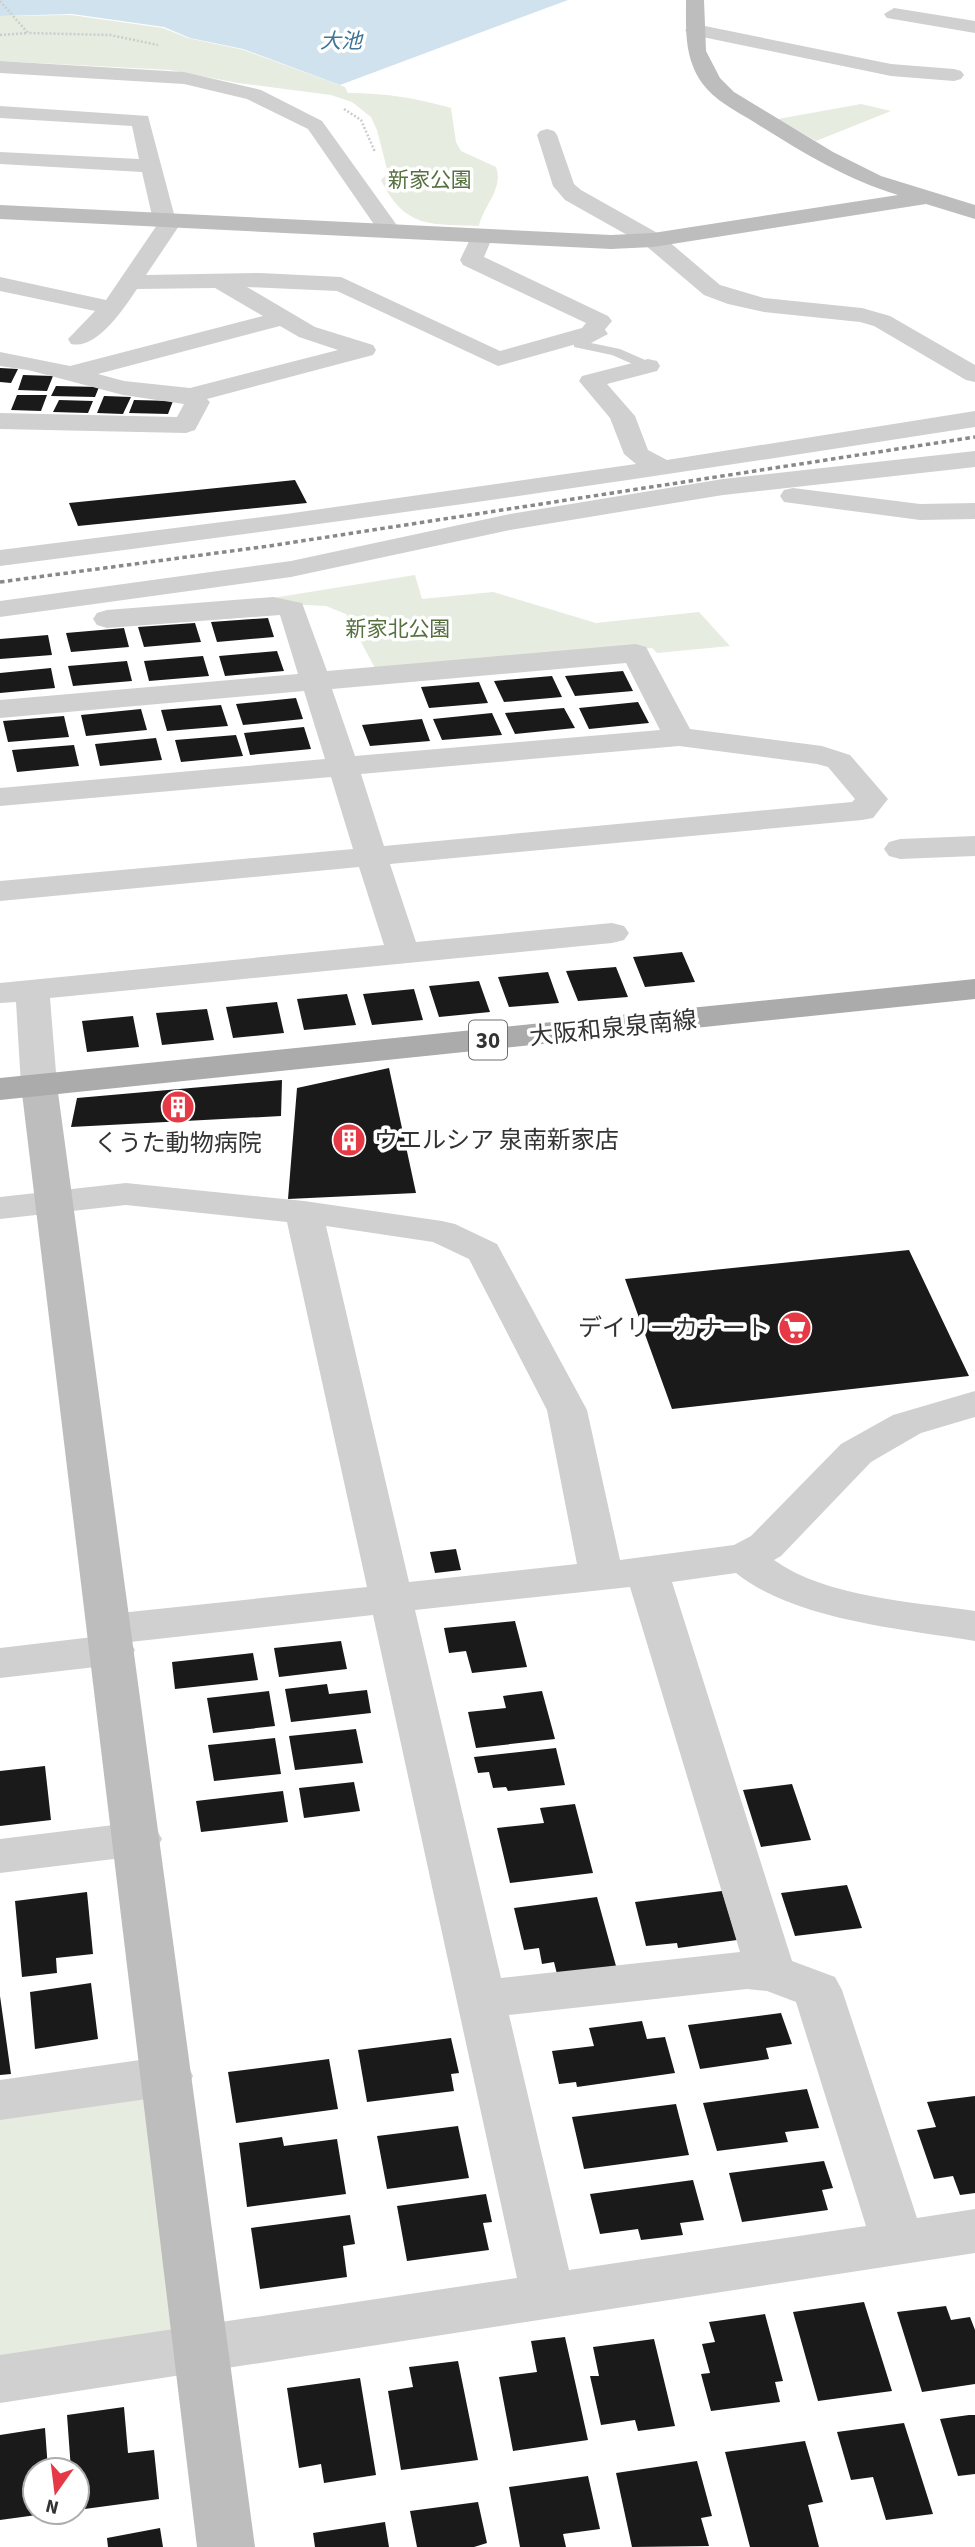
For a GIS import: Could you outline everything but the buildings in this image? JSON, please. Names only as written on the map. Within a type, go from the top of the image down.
[{"type":"main road","name":"大阪和泉泉南線","points":[[20,1087],[975,989]]},
{"type":"street","points":[[695,0],[696,51],[711,81],[727,96],[825,157],[873,181],[975,212]]},
{"type":"street","points":[[695,30],[950,83],[971,41],[894,14]]},
{"type":"street","points":[[0,67],[184,78],[254,94],[315,125],[390,231]]},
{"type":"street","points":[[0,112],[141,121],[149,166],[168,220],[132,282],[112,308],[80,339]]},
{"type":"street","points":[[547,135],[564,186],[573,195],[653,240],[712,290],[764,305],[862,315],[882,321],[975,375]]},
{"type":"street","points":[[0,158],[149,166]]},
{"type":"street","points":[[0,212],[611,242],[653,240],[924,198]]},
{"type":"street","points":[[132,282],[341,284],[498,359],[590,332],[600,321],[471,260],[482,236]]},
{"type":"street","points":[[0,359],[123,388],[190,396],[365,350],[307,332],[220,281]]},
{"type":"street","points":[[0,284],[112,308]]},
{"type":"street","points":[[70,374],[284,318]]},
{"type":"street","points":[[648,366],[591,381],[622,416],[638,454],[663,468]]},
{"type":"street","points":[[0,421],[186,425],[197,402],[190,396]]},
{"type":"street","points":[[0,558],[663,468],[975,419]]},
{"type":"street","points":[[0,609],[291,569],[510,522],[723,487],[975,459]]},
{"type":"street","points":[[723,487],[920,512],[975,511]]},
{"type":"street","points":[[0,539],[46,553]]},
{"type":"street","points":[[0,628],[273,605],[292,609],[403,953]]},
{"type":"street","points":[[0,709],[636,653],[678,737]]},
{"type":"street","points":[[0,797],[678,737],[822,755],[839,761],[872,799],[863,810],[0,891]]},
{"type":"street","points":[[900,849],[975,846]]},
{"type":"street","points":[[226,2547],[56,1202],[20,1087],[16,991],[612,933]]},
{"type":"street","points":[[0,1208],[126,1194],[304,1212],[442,1232],[484,1252],[567,1410],[601,1574]]},
{"type":"street","points":[[304,1212],[548,2297]]},
{"type":"street","points":[[0,1663],[112,1639],[390,1599],[744,1558],[766,1546],[856,1452],[907,1424],[975,1404]]},
{"type":"street","points":[[744,1558],[771,1577],[808,1592],[882,1610],[975,1626]]},
{"type":"street","points":[[647,1571],[771,1973]]},
{"type":"street","points":[[0,1856],[138,1839]]},
{"type":"street","points":[[481,1999],[747,1970],[771,1973],[817,1990],[898,2243]]},
{"type":"street","points":[[0,2100],[168,2076]]},
{"type":"street","points":[[0,2379],[975,2231]]},
{"type":"lane","points":[[596,326],[602,334],[578,344],[616,352],[648,366]]},
{"type":"path","points":[[0,1],[20,23]]},
{"type":"path","points":[[0,35],[29,33]]},
{"type":"green space","name":"新家公園","points":[[71,15],[163,28],[188,38],[244,50],[345,87],[348,93],[400,97],[451,108],[456,142],[461,151],[496,167],[498,175],[495,190],[479,226],[421,221],[400,208],[381,180],[388,173],[377,130],[371,117],[352,102],[331,95],[238,83],[170,70],[0,61],[0,16]]},
{"type":"green space","points":[[861,104],[891,111],[816,141],[778,119]]},
{"type":"green space","name":"新家北公園","points":[[415,575],[422,599],[493,592],[596,623],[699,612],[730,646],[657,653],[652,648],[376,670],[346,614],[326,606],[247,602]]},
{"type":"green space","points":[[144,2093],[173,2333],[0,2358],[0,2115]]},
{"type":"water","name":"大池","points":[[0,0],[568,0],[340,85],[243,49],[190,38],[164,27],[72,14],[0,16]]},
{"type":"railway","points":[[0,582],[269,546],[975,437]]},
{"type":"place","name":"くうた動物病院","points":[[178,1107]]},
{"type":"place","name":"ウエルシア 泉南新家店","points":[[349,1140]]},
{"type":"place","name":"デイリーカナート","points":[[795,1328]]}]
